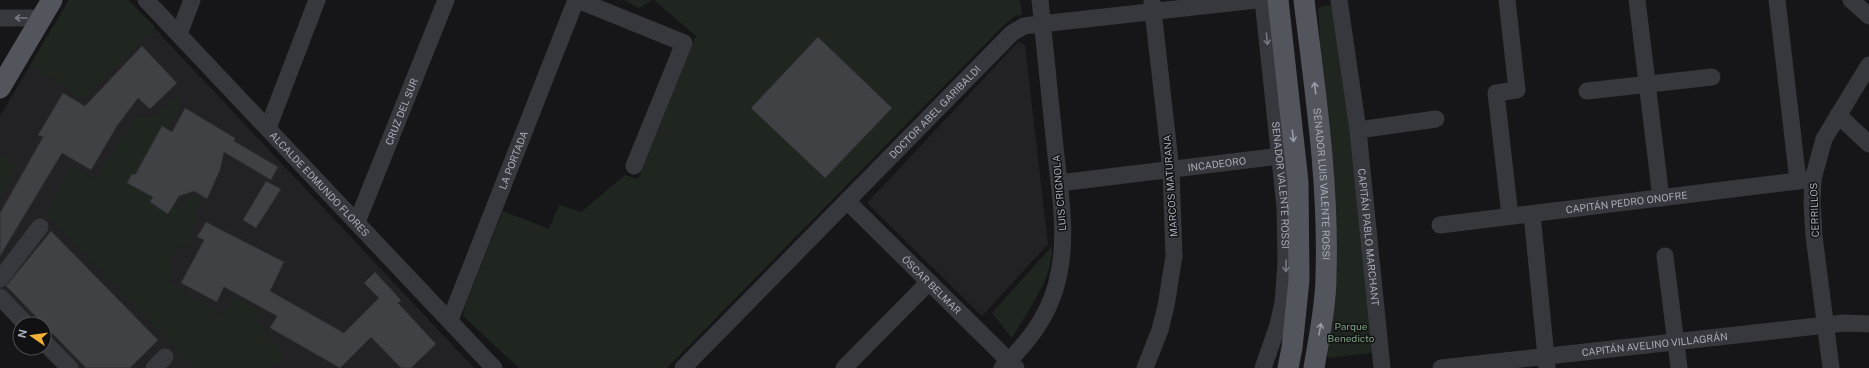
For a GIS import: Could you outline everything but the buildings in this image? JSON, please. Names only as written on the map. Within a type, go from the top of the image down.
[{"type":"main road","points":[[0,88],[52,0]]},
{"type":"main road","points":[[1278,0],[1298,182],[1298,280],[1292,348],[1288,368]]},
{"type":"main road","name":"SENADOR LUIS VALENTE ROSSI","points":[[1304,0],[1320,128],[1327,226],[1324,308],[1314,368]]},
{"type":"street","name":"ALCALDE EDMUNDO FLORES","points":[[146,0],[494,368]]},
{"type":"street","points":[[179,34],[192,0]]},
{"type":"street","points":[[268,128],[317,0]]},
{"type":"street","name":"CRUZ DEL SUR","points":[[357,222],[446,0]]},
{"type":"street","points":[[577,0],[601,4],[684,43],[634,166]]},
{"type":"street","name":"LA PORTADA","points":[[450,320],[577,0]]},
{"type":"street","name":"LUIS CRIGNOLA","points":[[1009,366],[1039,324],[1056,286],[1062,263],[1063,239],[1059,183],[1040,0]]},
{"type":"street","name":"DOCTOR ABEL GARIBALDI","points":[[683,368],[1012,33],[1024,26],[1152,6],[1256,0]]},
{"type":"street","name":"SENADOR VALENTE ROSSI","points":[[1263,0],[1280,156],[1286,233],[1285,284],[1278,324],[1263,368]]},
{"type":"street","name":"CAPITÁN PABLO MARCHANT","points":[[1340,0],[1358,130],[1382,368]]},
{"type":"street","points":[[1506,0],[1517,90],[1496,93],[1510,216]]},
{"type":"street","points":[[1637,0],[1661,198]]},
{"type":"street","name":"CERRILLOS","points":[[1777,0],[1806,180],[1812,202],[1814,236],[1831,368]]},
{"type":"street","points":[[1851,0],[1869,16]]},
{"type":"street","name":"MARCOS MATURANA","points":[[1145,368],[1160,330],[1171,280],[1174,256],[1171,170],[1152,6]]},
{"type":"street","points":[[0,18],[41,18]]},
{"type":"street","name":"CERRILLOS","points":[[1806,180],[1824,139],[1869,65]]},
{"type":"street","points":[[1587,91],[1712,77]]},
{"type":"street","points":[[1838,115],[1869,144]]},
{"type":"street","points":[[1358,130],[1436,119]]},
{"type":"street","name":"INCADEORO","points":[[1059,183],[1280,156]]},
{"type":"street","name":"CAPITÁN PEDRO ONOFRE","points":[[1440,225],[1806,180]]},
{"type":"street","name":"ÓSCAR BELMAR","points":[[847,201],[929,282],[1009,366]]},
{"type":"street","points":[[1532,214],[1546,362]]},
{"type":"street","points":[[0,279],[40,227]]},
{"type":"street","points":[[1665,256],[1679,368]]},
{"type":"street","points":[[844,368],[929,282]]},
{"type":"street","points":[[0,297],[18,316]]},
{"type":"street","name":"CAPITÁN AVELINO VILLAGRÁN","points":[[1441,368],[1546,362],[1676,342],[1826,325],[1856,323],[1869,324]]},
{"type":"street","points":[[52,350],[70,368]]},
{"type":"shaded area","points":[[69,0],[128,0],[474,368],[57,368],[45,356],[52,356],[52,316],[12,316],[12,322],[0,310],[0,116]]},
{"type":"shaded area","points":[[1018,42],[1025,45],[1048,244],[982,316],[867,203]]},
{"type":"green space","points":[[69,0],[128,0],[155,27],[83,99],[30,65]]},
{"type":"green space","points":[[624,0],[652,0],[639,8]]},
{"type":"green space","points":[[1020,0],[1022,15],[1015,16],[1003,26],[667,368],[519,368],[463,316],[465,306],[503,211],[549,229],[559,205],[581,212],[625,175],[638,179],[696,36],[655,1]]},
{"type":"green space","name":"Parque Benedicto","points":[[1327,5],[1337,7],[1377,352],[1329,358],[1326,353],[1330,210],[1318,8]]},
{"type":"green space","points":[[178,96],[181,107],[167,128],[182,138],[189,187],[176,207],[180,209],[192,194],[202,199],[193,216],[198,218],[189,234],[194,236],[187,248],[180,245],[168,264],[174,271],[169,283],[220,315],[235,297],[260,310],[255,320],[284,357],[270,368],[195,368],[46,214],[71,167],[96,179],[136,117],[152,118]]},
{"type":"green space","points":[[0,154],[17,165],[0,197]]},
{"type":"green space","points":[[1052,246],[1051,258],[1044,282],[1012,338],[992,313]]}]
